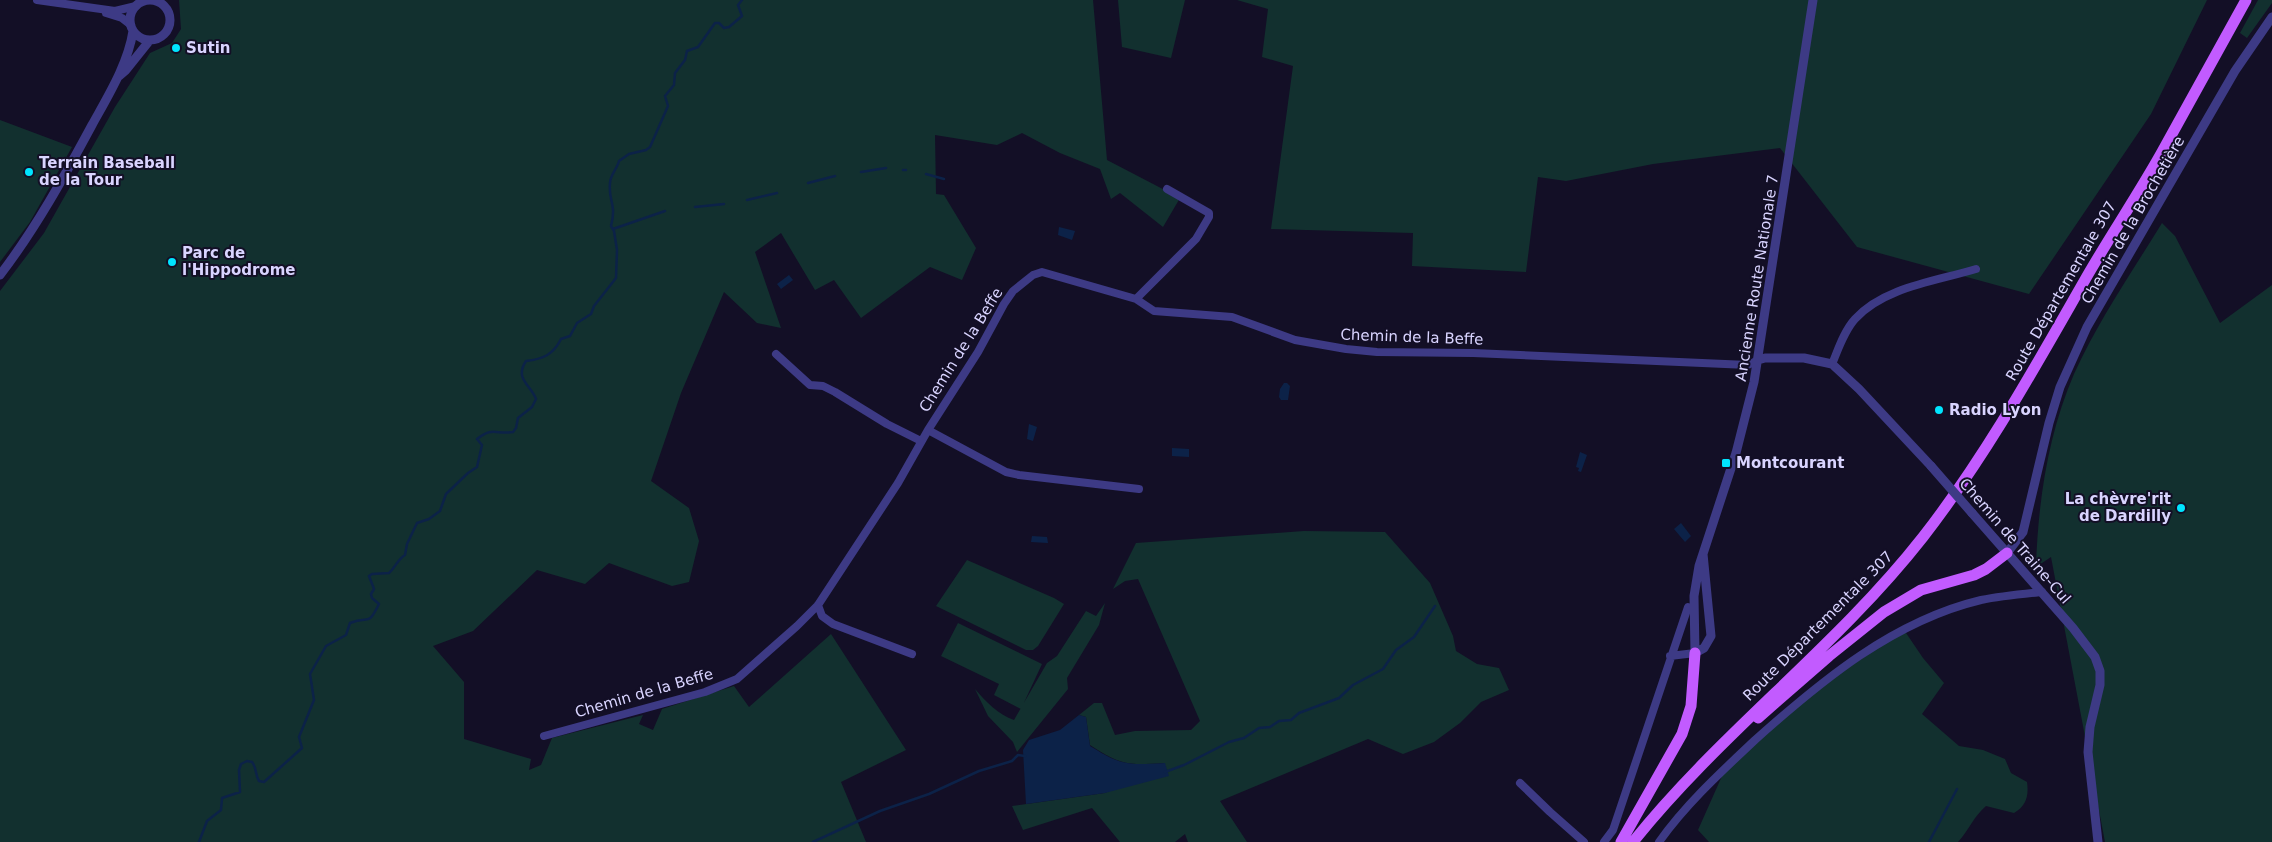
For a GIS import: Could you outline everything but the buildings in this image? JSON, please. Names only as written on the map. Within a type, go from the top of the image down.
[{"type":"main road","name":"Route Départementale 307","points":[[1633,842],[1676,790],[1874,595],[1904,561],[1965,482],[1996,433],[2126,209],[2161,154],[2246,0]]},
{"type":"main road","points":[[1676,790],[1828,656],[1884,612],[1921,590],[1980,572],[2007,553]]},
{"type":"main road","points":[[1621,842],[1682,734],[1691,706],[1695,652]]},
{"type":"street","points":[[37,0],[115,11],[136,6],[146,0],[157,1],[167,4],[170,19],[168,30],[160,38],[143,39],[122,18],[87,8]]},
{"type":"street","name":"Ancienne Route Nationale 7","points":[[1703,554],[1711,636],[1704,648],[1695,652],[1696,580],[1703,554],[1736,453],[1758,360],[1813,0]]},
{"type":"street","points":[[0,275],[27,239],[50,201],[119,76],[132,28],[132,12],[136,6]]},
{"type":"street","name":"Chemin de la Brochetière","points":[[2007,553],[2022,532],[2060,387],[2087,327],[2215,105],[2272,16]]},
{"type":"street","points":[[119,76],[150,40]]},
{"type":"street","points":[[1136,299],[1196,239],[1209,217],[1209,213],[1202,208],[1167,189]]},
{"type":"street","points":[[1758,360],[1765,358],[1804,358],[1832,364],[1853,320],[1865,309],[1885,298],[1910,288],[1976,270]]},
{"type":"street","name":"Chemin de la Beffe","points":[[544,736],[705,692],[730,683],[747,671],[818,605],[898,483],[921,441],[978,352],[1013,290],[1033,275],[1042,272],[1136,299],[1154,311],[1232,317],[1310,344],[1367,352],[1473,353],[1748,364],[1758,360]]},
{"type":"street","points":[[776,354],[810,386],[823,386],[921,441]]},
{"type":"street","name":"Chemin de Traine-Cul","points":[[1832,364],[1859,389],[1931,466],[2042,592],[2088,646],[2095,657],[2100,670],[2100,685],[2089,732],[2088,752],[2098,842]]},
{"type":"street","points":[[928,430],[1006,472],[1139,489]]},
{"type":"street","points":[[1659,842],[1694,800],[1726,767],[1804,698],[1859,656],[1896,634],[1948,611],[1981,600],[2042,592]]},
{"type":"street","points":[[818,605],[822,616],[832,624],[912,654]]},
{"type":"street","points":[[1604,842],[1613,830],[1688,607]]},
{"type":"street","points":[[1670,656],[1695,652]]},
{"type":"street","points":[[1520,783],[1584,842]]},
{"type":"green space","points":[[179,0],[1093,0],[1107,160],[1180,198],[1163,227],[1120,193],[1111,199],[1100,169],[1060,153],[1022,133],[997,145],[935,135],[936,194],[944,195],[976,248],[962,280],[930,267],[861,318],[834,280],[815,290],[781,233],[755,252],[781,328],[757,323],[724,292],[681,393],[651,481],[689,508],[699,541],[689,582],[672,586],[609,563],[585,584],[537,570],[473,631],[433,646],[464,682],[464,739],[531,759],[529,770],[541,765],[552,738],[643,715],[639,724],[653,730],[662,709],[734,686],[749,707],[831,634],[906,750],[841,782],[866,842],[0,842],[0,291],[44,233],[115,107],[150,53],[172,43],[181,29]]},
{"type":"green space","points":[[1118,0],[1185,0],[1171,58],[1122,47]]},
{"type":"green space","points":[[1237,0],[2207,0],[2151,114],[2029,294],[1857,247],[1780,148],[1653,164],[1566,181],[1538,177],[1526,272],[1412,266],[1413,233],[1271,229],[1293,66],[1262,57],[1268,9]]},
{"type":"green space","points":[[2258,0],[2272,0],[2272,3],[2247,38],[2240,33]]},
{"type":"green space","name":"Terrain Baseball de la Tour","points":[[0,120],[72,147],[30,222],[0,262]]},
{"type":"green space","points":[[2162,223],[2175,236],[2220,323],[2272,285],[2272,842],[2105,842],[2051,557],[2036,567],[2039,518],[2046,469],[2057,420],[2065,397],[2083,354]]},
{"type":"green space","points":[[1304,531],[1385,532],[1430,583],[1453,636],[1456,651],[1477,664],[1499,668],[1509,690],[1481,702],[1460,723],[1434,742],[1403,754],[1368,739],[1220,801],[1247,842],[1188,842],[1185,834],[1175,842],[1120,842],[1092,808],[1023,830],[1012,806],[1105,793],[1165,763],[1126,763],[1110,757],[1090,745],[1086,717],[1079,715],[1094,703],[1102,703],[1115,735],[1135,731],[1191,730],[1200,721],[1138,579],[1125,581],[1113,589],[1136,543]]},
{"type":"green space","points":[[967,560],[1064,604],[1038,646],[1033,650],[1026,650],[936,606]]},
{"type":"green space","points":[[1105,603],[1099,625],[1067,678],[1068,689],[1017,752],[1013,742],[988,716],[975,689],[1003,715],[1014,720],[1047,663],[1057,656],[1086,611],[1096,616]]},
{"type":"green space","points":[[958,623],[1042,664],[1021,709],[994,695],[999,684],[941,656]]},
{"type":"green space","points":[[1904,630],[1923,658],[1944,683],[1922,714],[1959,746],[1983,750],[2005,759],[2011,773],[2027,782],[2028,792],[2024,804],[2014,813],[1986,806],[1958,842],[1709,842],[1698,830],[1726,767],[1804,698]]},
{"type":"water","points":[[1059,227],[1075,231],[1072,240],[1058,235]]},
{"type":"water","points":[[789,275],[793,280],[781,289],[777,284]]},
{"type":"water","points":[[1284,383],[1290,386],[1288,400],[1281,400],[1279,397],[1280,389]]},
{"type":"water","points":[[1029,424],[1037,427],[1033,441],[1027,439]]},
{"type":"water","points":[[1172,448],[1189,449],[1189,457],[1172,456]]},
{"type":"water","points":[[1580,452],[1587,455],[1581,472],[1576,467]]},
{"type":"water","points":[[1681,523],[1691,536],[1685,542],[1674,529]]},
{"type":"water","points":[[1032,536],[1047,537],[1048,543],[1031,542]]},
{"type":"water","points":[[1079,715],[1086,717],[1090,746],[1118,761],[1126,763],[1165,763],[1169,776],[1105,793],[1026,804],[1023,750],[1029,740],[1060,730]]},
{"type":"waterway","points":[[199,842],[207,821],[221,810],[222,798],[240,792],[239,770],[241,764],[247,761],[252,762],[259,781],[264,782],[302,748],[299,737],[314,700],[310,674],[326,646],[346,635],[350,623],[368,620],[379,604],[372,598],[371,594],[374,589],[369,576],[372,574],[389,573],[391,571],[405,555],[407,544],[417,523],[429,519],[440,511],[446,494],[477,467],[482,445],[477,439],[491,432],[513,432],[518,418],[532,407],[536,399],[523,377],[523,367],[526,361],[547,355],[555,349],[561,339],[570,336],[577,323],[591,314],[594,306],[616,278],[617,250],[614,231],[611,226],[613,207],[610,195],[610,180],[612,175],[619,161],[629,154],[646,150],[650,147],[668,106],[665,96],[674,85],[675,73],[685,60],[687,51],[698,47],[715,23],[719,23],[724,28],[729,27],[742,16],[738,5],[742,0]]},
{"type":"waterway","points":[[861,172],[886,168]]},
{"type":"waterway","points":[[926,174],[944,179]]},
{"type":"waterway","points":[[808,183],[835,176]]},
{"type":"waterway","points":[[747,200],[777,193]]},
{"type":"waterway","points":[[695,207],[724,204]]},
{"type":"waterway","points":[[613,229],[665,211]]},
{"type":"waterway","points":[[1165,772],[1184,765],[1229,742],[1244,738],[1259,728],[1270,727],[1279,721],[1291,720],[1299,713],[1339,698],[1353,685],[1383,669],[1396,650],[1414,637],[1435,606]]},
{"type":"waterway","points":[[813,842],[880,811],[929,794],[979,771],[1012,761],[1018,755],[1025,756]]},
{"type":"waterway","points":[[1929,842],[1957,789]]},
{"type":"place","name":"Sutin","points":[[176,48]]},
{"type":"place","name":"Terrain Baseball de la Tour","points":[[29,172]]},
{"type":"place","name":"Parc de l'Hippodrome","points":[[172,262]]},
{"type":"place","name":"Radio Lyon","points":[[1939,410]]},
{"type":"place","name":"Montcourant","points":[[1726,463]]},
{"type":"place","name":"La chèvre'rit de Dardilly","points":[[2181,508]]}]
